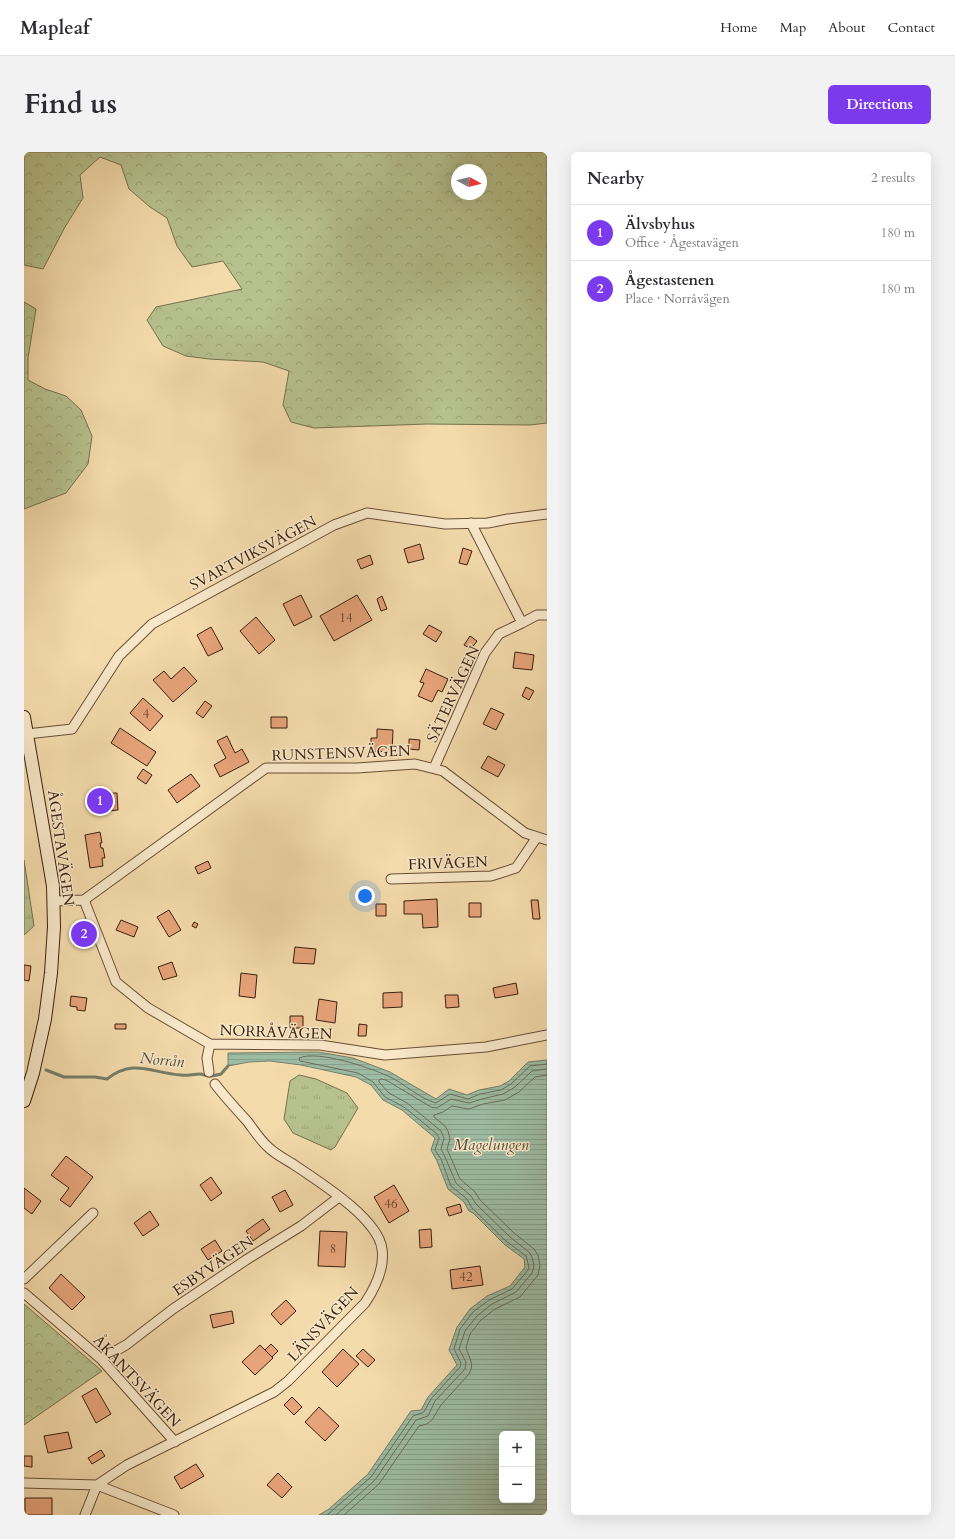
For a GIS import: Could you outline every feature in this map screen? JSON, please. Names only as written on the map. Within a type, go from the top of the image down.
[{"type":"main road","name":"ÅGESTAVÄGEN","points":[[24,717],[54,900],[51,973],[45,1019],[33,1073],[24,1101]]},
{"type":"street","name":"SVARTVIKSVÄGEN","points":[[26,734],[72,729],[119,656],[152,624],[334,525],[367,513],[445,524],[488,523],[547,514]]},
{"type":"street","points":[[471,523],[522,623]]},
{"type":"street","name":"SÄTERVÄGEN","points":[[434,768],[485,653],[500,634],[536,615],[547,615]]},
{"type":"street","name":"RUNSTENSVÄGEN","points":[[84,900],[266,768],[357,768],[415,764],[442,770],[525,832],[547,840]]},
{"type":"street","name":"FRIVÄGEN","points":[[392,879],[491,876],[516,868],[537,837]]},
{"type":"street","points":[[54,900],[84,900]]},
{"type":"street","name":"NORRÅVÄGEN","points":[[84,900],[116,982],[148,1008],[210,1044],[320,1045],[385,1055],[486,1047],[547,1035]]},
{"type":"street","points":[[210,1044],[207,1058],[210,1072]]},
{"type":"street","name":"LÄNSVÄGEN","points":[[97,1484],[127,1465],[274,1392],[308,1362],[343,1324],[365,1303],[374,1290],[382,1263],[382,1248],[374,1230],[361,1216],[318,1180],[268,1147],[215,1084]]},
{"type":"street","name":"ESBYVÄGEN","points":[[101,1359],[126,1345],[173,1309],[246,1260],[301,1226],[339,1197]]},
{"type":"street","points":[[24,1279],[92,1213]]},
{"type":"street","name":"ÅKANTSVÄGEN","points":[[24,1293],[101,1359],[175,1442]]},
{"type":"street","points":[[24,1483],[97,1484],[174,1515]]},
{"type":"street","points":[[85,1515],[97,1484]]},
{"type":"green space","points":[[24,152],[547,152],[547,423],[530,425],[427,424],[314,428],[291,422],[283,405],[289,371],[263,362],[209,359],[186,356],[163,346],[147,320],[156,307],[242,289],[223,261],[192,267],[177,246],[167,218],[150,207],[129,189],[121,165],[100,157],[80,175],[83,198],[65,227],[43,269],[24,265]]},
{"type":"green space","points":[[24,302],[36,309],[28,358],[28,380],[45,389],[66,396],[81,410],[92,436],[88,464],[66,493],[24,509]]},
{"type":"green space","points":[[24,860],[34,926],[24,935]]},
{"type":"green space","points":[[299,1075],[316,1079],[347,1093],[358,1108],[335,1147],[331,1150],[293,1133],[284,1119],[290,1081]]},
{"type":"green space","points":[[24,1304],[102,1371],[24,1425]]},
{"type":"water","name":"Magelungen","points":[[318,1052],[353,1058],[390,1072],[436,1099],[449,1089],[467,1095],[479,1090],[500,1086],[509,1081],[528,1062],[547,1060],[547,1515],[319,1515],[329,1509],[368,1474],[411,1411],[421,1410],[428,1397],[457,1365],[449,1350],[457,1327],[470,1309],[487,1296],[510,1286],[525,1267],[524,1259],[504,1244],[473,1213],[469,1211],[464,1202],[448,1189],[431,1150],[435,1138],[402,1110],[383,1100],[371,1085],[356,1077],[301,1065],[270,1061],[249,1062],[228,1066],[228,1053]]},
{"type":"building","points":[[420,544],[424,559],[408,563],[404,549]]},
{"type":"building","points":[[463,548],[472,551],[467,565],[459,563]]},
{"type":"building","points":[[370,555],[373,564],[361,569],[357,560]]},
{"type":"building","points":[[301,595],[312,617],[294,626],[283,604]]},
{"type":"building","points":[[357,595],[372,620],[334,641],[320,616]]},
{"type":"building","points":[[382,596],[387,609],[381,611],[377,599]]},
{"type":"building","points":[[256,617],[275,640],[259,654],[240,631]]},
{"type":"building","points":[[429,625],[442,632],[436,642],[423,634]]},
{"type":"building","points":[[211,627],[223,649],[208,656],[197,635]]},
{"type":"building","points":[[470,636],[477,641],[471,649],[464,645]]},
{"type":"building","points":[[515,652],[534,655],[532,670],[513,668]]},
{"type":"building","points":[[184,667],[197,681],[173,702],[153,680],[164,671],[171,679]]},
{"type":"building","points":[[426,669],[448,679],[442,692],[438,690],[432,702],[418,696],[424,683],[420,682]]},
{"type":"building","points":[[526,687],[534,691],[529,700],[522,696]]},
{"type":"building","points":[[143,698],[163,716],[150,731],[130,713]]},
{"type":"building","points":[[205,701],[212,706],[203,718],[196,713]]},
{"type":"building","points":[[491,708],[504,714],[496,730],[483,724]]},
{"type":"building","points":[[271,717],[287,717],[287,728],[271,728]]},
{"type":"building","points":[[120,728],[156,752],[147,766],[111,743]]},
{"type":"building","points":[[377,729],[393,730],[392,752],[371,751],[371,738],[377,738]]},
{"type":"building","points":[[227,736],[235,753],[242,749],[249,762],[220,777],[214,765],[226,758],[217,741]]},
{"type":"building","points":[[409,739],[420,740],[419,750],[409,749]]},
{"type":"building","points":[[488,756],[505,765],[498,777],[481,768]]},
{"type":"building","points":[[143,769],[152,775],[146,784],[137,778]]},
{"type":"building","points":[[191,774],[200,786],[177,803],[168,790]]},
{"type":"building","points":[[117,793],[118,810],[97,812],[95,794]]},
{"type":"building","points":[[100,832],[102,843],[100,843],[101,848],[103,848],[105,858],[102,858],[103,866],[90,868],[85,835]]},
{"type":"building","points":[[208,861],[211,868],[198,874],[195,867]]},
{"type":"building","points":[[437,899],[438,927],[423,928],[422,914],[404,914],[404,901]]},
{"type":"building","points":[[531,900],[538,900],[540,919],[533,919]]},
{"type":"building","points":[[469,903],[481,903],[481,917],[469,917]]},
{"type":"building","points":[[376,904],[386,904],[386,916],[376,916]]},
{"type":"building","points":[[169,910],[181,930],[169,937],[157,917]]},
{"type":"building","points":[[121,920],[138,927],[134,937],[116,930]]},
{"type":"building","points":[[194,922],[198,924],[196,928],[192,926]]},
{"type":"building","points":[[295,947],[316,949],[314,964],[293,963]]},
{"type":"building","points":[[172,962],[177,976],[163,980],[158,967]]},
{"type":"building","points":[[24,965],[31,966],[29,981],[24,980]]},
{"type":"building","points":[[241,973],[257,975],[255,998],[239,996]]},
{"type":"building","points":[[516,983],[518,994],[495,998],[493,988]]},
{"type":"building","points":[[402,992],[402,1007],[383,1008],[383,993]]},
{"type":"building","points":[[445,995],[458,995],[459,1007],[446,1008]]},
{"type":"building","points":[[71,996],[87,998],[85,1011],[77,1010],[77,1007],[70,1006]]},
{"type":"building","points":[[319,999],[337,1002],[335,1023],[316,1020]]},
{"type":"building","points":[[290,1016],[303,1016],[303,1028],[290,1028]]},
{"type":"building","points":[[115,1024],[126,1024],[126,1029],[115,1029]]},
{"type":"building","points":[[359,1024],[367,1025],[366,1036],[358,1036]]},
{"type":"building","points":[[66,1156],[93,1177],[70,1207],[60,1200],[69,1188],[51,1175]]},
{"type":"building","points":[[211,1177],[222,1193],[211,1201],[200,1185]]},
{"type":"building","points":[[394,1185],[409,1211],[389,1223],[374,1197]]},
{"type":"building","points":[[24,1188],[41,1201],[32,1214],[24,1208]]},
{"type":"building","points":[[285,1190],[293,1205],[280,1212],[272,1197]]},
{"type":"building","points":[[460,1204],[462,1212],[449,1216],[446,1208]]},
{"type":"building","points":[[150,1211],[159,1225],[143,1236],[134,1223]]},
{"type":"building","points":[[263,1219],[270,1229],[253,1241],[246,1231]]},
{"type":"building","points":[[431,1229],[432,1247],[420,1248],[419,1230]]},
{"type":"building","points":[[320,1231],[347,1232],[345,1267],[318,1266]]},
{"type":"building","points":[[215,1240],[222,1251],[208,1260],[201,1249]]},
{"type":"building","points":[[480,1266],[483,1285],[452,1289],[450,1270]]},
{"type":"building","points":[[61,1274],[85,1297],[72,1310],[49,1288]]},
{"type":"building","points":[[286,1300],[296,1311],[281,1325],[271,1314]]},
{"type":"building","points":[[232,1311],[234,1323],[213,1328],[210,1315]]},
{"type":"building","points":[[271,1344],[278,1351],[272,1357],[265,1350]]},
{"type":"building","points":[[260,1345],[273,1358],[255,1375],[242,1362]]},
{"type":"building","points":[[343,1349],[359,1364],[337,1387],[322,1372]]},
{"type":"building","points":[[363,1349],[375,1360],[368,1367],[356,1356]]},
{"type":"building","points":[[96,1388],[111,1414],[96,1423],[82,1396]]},
{"type":"building","points":[[292,1397],[302,1407],[294,1415],[284,1405]]},
{"type":"building","points":[[319,1407],[339,1426],[325,1441],[305,1422]]},
{"type":"building","points":[[68,1432],[72,1448],[48,1453],[44,1436]]},
{"type":"building","points":[[101,1450],[105,1456],[92,1464],[88,1458]]},
{"type":"building","points":[[24,1456],[32,1456],[32,1467],[24,1466]]},
{"type":"building","points":[[196,1464],[204,1476],[181,1489],[174,1477]]},
{"type":"building","points":[[278,1473],[292,1487],[282,1498],[267,1485]]},
{"type":"building","points":[[25,1498],[52,1498],[52,1515],[25,1515]]},
{"type":"waterway","name":"Norrån","points":[[46,1070],[64,1077],[95,1077],[107,1079],[126,1069],[134,1068],[143,1068],[170,1074],[200,1074],[212,1076],[221,1074],[228,1066]]},
{"type":"place","name":"Älvsbyhus","points":[[100,801]]},
{"type":"place","name":"Ågestastenen","points":[[84,934]]}]
